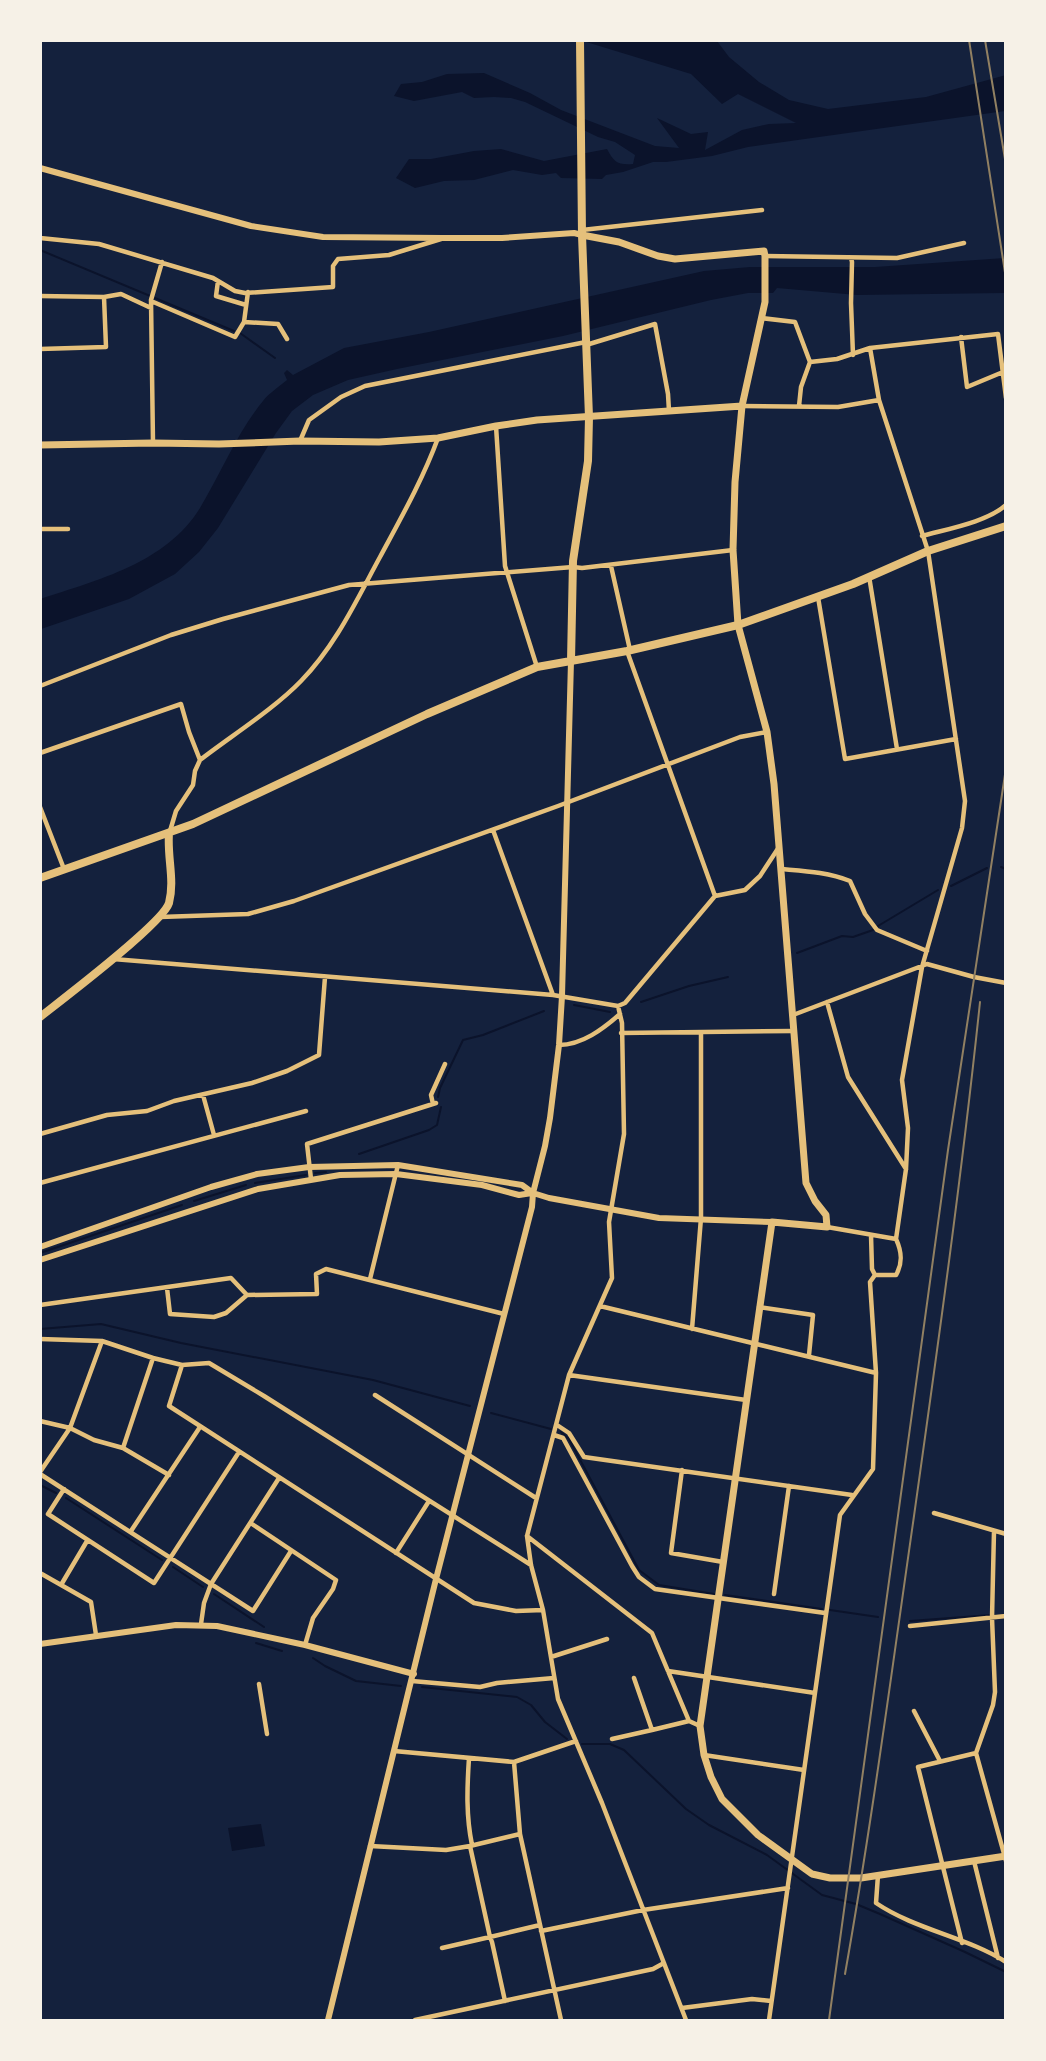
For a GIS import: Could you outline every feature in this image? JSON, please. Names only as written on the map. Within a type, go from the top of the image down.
[{"type":"main road","points":[[571,661],[573,567],[588,461],[589,417],[582,232],[580,40]]},
{"type":"main road","points":[[582,232],[675,259],[764,251],[765,256],[765,302],[742,406],[735,482],[733,550],[738,625],[767,732],[774,784],[806,1183],[815,1201],[826,1215],[827,1227],[772,1222],[700,1726],[704,1755],[711,1777],[722,1799],[758,1835],[812,1874],[848,1879],[1005,1857]]},
{"type":"main road","points":[[40,445],[379,442],[438,438],[537,420],[742,406]]},
{"type":"main road","points":[[40,878],[169,833],[427,714],[537,667],[629,650],[738,625],[818,597],[928,551],[1005,526]]},
{"type":"main road","points":[[40,1017],[112,959],[160,917],[168,906],[172,890],[169,833]]},
{"type":"street","points":[[40,168],[251,226],[323,237],[516,237],[574,233],[762,210]]},
{"type":"street","points":[[40,238],[99,244],[218,281],[235,291],[248,292],[333,287],[333,266],[338,259],[389,255],[443,238]]},
{"type":"street","points":[[765,256],[852,260],[897,258],[964,243]]},
{"type":"street","points":[[852,260],[853,355]]},
{"type":"street","points":[[153,443],[151,301],[162,262]]},
{"type":"street","points":[[218,281],[216,296],[246,305]]},
{"type":"street","points":[[151,301],[235,338],[244,322],[248,292]]},
{"type":"street","points":[[40,296],[104,297],[121,294],[151,308]]},
{"type":"street","points":[[40,349],[106,347],[104,297]]},
{"type":"street","points":[[761,318],[795,322],[810,362],[801,387],[799,406]]},
{"type":"street","points":[[244,322],[278,324],[287,339]]},
{"type":"street","points":[[300,441],[309,420],[341,397],[365,386],[586,342],[655,324],[669,411]]},
{"type":"street","points":[[810,362],[837,359],[870,348],[998,334],[1005,398]]},
{"type":"street","points":[[962,337],[967,387],[1002,372]]},
{"type":"street","points":[[870,348],[879,400],[928,551],[965,801],[964,814],[922,967],[903,1080],[908,1128],[906,1169],[896,1239],[901,1250],[901,1267],[896,1275],[875,1275]]},
{"type":"street","points":[[742,406],[838,407],[879,400]]},
{"type":"street","points":[[496,426],[507,574],[537,667]]},
{"type":"street","points":[[200,760],[301,681],[329,648],[346,622],[429,463],[438,438]]},
{"type":"street","points":[[922,536],[983,518],[998,512],[1005,505]]},
{"type":"street","points":[[40,529],[68,529]]},
{"type":"street","points":[[40,686],[181,632],[349,585],[611,566],[657,558],[733,550]]},
{"type":"street","points":[[611,566],[629,650],[715,896]]},
{"type":"street","points":[[869,576],[897,749]]},
{"type":"street","points":[[818,597],[845,759],[956,739]]},
{"type":"street","points":[[328,2020],[436,1579],[520,1260],[532,1208],[532,1193],[545,1146],[559,1045],[562,996],[571,661]]},
{"type":"street","points":[[40,753],[181,704],[200,760],[193,784],[176,811],[174,824],[169,833]]},
{"type":"street","points":[[160,917],[248,914],[294,901],[668,766],[740,737],[767,732]]},
{"type":"street","points":[[40,807],[64,869]]},
{"type":"street","points":[[493,830],[553,995]]},
{"type":"street","points":[[112,959],[553,995],[618,1006],[625,1003],[715,896],[745,890],[760,876],[779,847]]},
{"type":"street","points":[[781,869],[840,876],[850,881],[865,914],[878,930],[927,951]]},
{"type":"street","points":[[793,1015],[927,964],[1005,983]]},
{"type":"street","points":[[40,1134],[107,1115],[147,1111],[174,1101],[252,1083],[287,1071],[319,1055],[325,977]]},
{"type":"street","points":[[827,1002],[848,1077],[906,1169]]},
{"type":"street","points":[[618,1006],[624,1134],[609,1222],[612,1278],[569,1376],[527,1536],[531,1565],[543,1610],[558,1699],[602,1803],[686,2020]]},
{"type":"street","points":[[559,1045],[567,1045],[602,1030],[620,1014]]},
{"type":"street","points":[[621,1033],[793,1031]]},
{"type":"street","points":[[692,1329],[701,1218],[701,1033]]},
{"type":"street","points":[[311,1179],[307,1144],[434,1103],[431,1095],[445,1065]]},
{"type":"street","points":[[202,1095],[214,1135]]},
{"type":"street","points":[[40,1183],[306,1111]]},
{"type":"street","points":[[40,1247],[211,1187],[257,1174],[309,1167],[398,1165],[522,1185],[532,1193]]},
{"type":"street","points":[[370,1279],[398,1165]]},
{"type":"street","points":[[40,1260],[258,1189],[340,1176],[396,1174],[482,1185],[519,1195],[532,1193],[659,1218],[772,1222]]},
{"type":"street","points":[[827,1227],[896,1239]]},
{"type":"street","points":[[872,1235],[872,1269],[875,1275]]},
{"type":"street","points":[[167,1288],[170,1314],[214,1317],[226,1313],[247,1295],[316,1294],[316,1274],[326,1269],[504,1314]]},
{"type":"street","points":[[769,2020],[840,1515],[873,1468],[876,1372],[870,1282],[875,1275]]},
{"type":"street","points":[[40,1305],[231,1278],[247,1295]]},
{"type":"street","points":[[600,1306],[876,1372]]},
{"type":"street","points":[[759,1307],[813,1315],[809,1355]]},
{"type":"street","points":[[40,1340],[102,1341],[182,1365],[208,1363],[531,1565]]},
{"type":"street","points":[[102,1341],[70,1428],[40,1473],[253,1611],[291,1551]]},
{"type":"street","points":[[123,1448],[153,1358]]},
{"type":"street","points":[[182,1365],[169,1406],[474,1603],[516,1611],[543,1610]]},
{"type":"street","points":[[569,1376],[746,1400]]},
{"type":"street","points":[[375,1395],[536,1498]]},
{"type":"street","points":[[40,1420],[70,1428],[94,1440],[123,1448],[169,1475]]},
{"type":"street","points":[[557,1425],[569,1433],[584,1457],[852,1495]]},
{"type":"street","points":[[131,1531],[200,1427]]},
{"type":"street","points":[[554,1435],[563,1438],[639,1577],[655,1589],[825,1613]]},
{"type":"street","points":[[64,1489],[48,1515],[154,1583],[239,1452]]},
{"type":"street","points":[[682,1470],[671,1553],[723,1562]]},
{"type":"street","points":[[201,1624],[204,1603],[211,1584],[252,1524],[279,1478]]},
{"type":"street","points":[[774,1594],[789,1486]]},
{"type":"street","points":[[396,1552],[429,1501]]},
{"type":"street","points":[[934,1513],[1005,1534]]},
{"type":"street","points":[[252,1524],[336,1580],[333,1589],[313,1618],[305,1645]]},
{"type":"street","points":[[994,1531],[992,1618],[995,1692],[993,1705],[976,1753],[1005,1857]]},
{"type":"street","points":[[527,1536],[652,1633],[689,1721]]},
{"type":"street","points":[[61,1585],[87,1540]]},
{"type":"street","points":[[40,1573],[91,1602],[96,1635]]},
{"type":"street","points":[[910,1626],[1005,1617]]},
{"type":"street","points":[[40,1644],[167,1625],[201,1624],[239,1629],[305,1645],[413,1678],[480,1687],[515,1680],[554,1678]]},
{"type":"street","points":[[550,1657],[607,1639]]},
{"type":"street","points":[[668,1671],[815,1693]]},
{"type":"street","points":[[634,1678],[652,1730]]},
{"type":"street","points":[[259,1684],[267,1734]]},
{"type":"street","points":[[914,1711],[939,1761]]},
{"type":"street","points":[[612,1739],[689,1721],[700,1726]]},
{"type":"street","points":[[394,1751],[514,1762],[576,1741]]},
{"type":"street","points":[[962,1943],[918,1767],[976,1753]]},
{"type":"street","points":[[704,1755],[804,1770]]},
{"type":"street","points":[[468,1758],[466,1796],[471,1845],[505,2001]]},
{"type":"street","points":[[514,1762],[520,1834],[561,2020]]},
{"type":"street","points":[[370,1846],[446,1850],[520,1834]]},
{"type":"street","points":[[974,1861],[998,1958]]},
{"type":"street","points":[[878,1875],[876,1904],[962,1943],[970,1944],[1005,1962]]},
{"type":"street","points":[[442,1948],[490,1937],[643,1910],[788,1888]]},
{"type":"street","points":[[415,2020],[653,1969],[664,1964]]},
{"type":"street","points":[[682,2008],[752,1999],[771,2001]]},
{"type":"water","points":[[583,41],[717,41],[729,57],[759,82],[789,100],[828,109],[926,97],[1006,75],[1005,111],[748,147],[712,156],[653,162],[606,175],[602,179],[561,178],[556,173],[542,175],[513,170],[474,180],[444,181],[415,188],[396,178],[409,159],[431,159],[474,151],[501,149],[544,161],[607,149],[617,162],[633,164],[635,155],[615,142],[598,137],[525,102],[511,98],[474,98],[462,92],[414,101],[394,96],[401,84],[422,82],[447,74],[484,73],[530,93],[561,110],[655,146],[679,148],[657,118],[691,134],[708,132],[705,150],[742,130],[769,124],[796,123],[738,94],[722,104],[691,74]]},
{"type":"water","points":[[1005,258],[1005,293],[857,295],[777,288],[773,293],[748,293],[711,300],[563,336],[348,380],[313,395],[292,411],[218,528],[199,552],[175,574],[129,599],[41,629],[40,599],[129,567],[169,543],[186,527],[200,508],[254,413],[268,395],[287,380],[284,373],[287,370],[293,375],[344,348],[429,332],[704,271],[750,267],[875,267]]},
{"type":"water","points":[[261,1824],[265,1846],[232,1851],[228,1828]]},
{"type":"waterway","points":[[40,250],[234,331]]},
{"type":"waterway","points":[[240,333],[275,358]]},
{"type":"waterway","points":[[1001,867],[1006,869]]},
{"type":"waterway","points":[[951,886],[987,868]]},
{"type":"waterway","points":[[878,926],[938,890]]},
{"type":"waterway","points":[[797,953],[842,936],[853,937],[873,930]]},
{"type":"waterway","points":[[641,1002],[689,986],[728,977]]},
{"type":"waterway","points":[[574,1005],[610,1012]]},
{"type":"waterway","points":[[438,1097],[463,1040],[483,1035],[544,1011]]},
{"type":"waterway","points":[[359,1154],[429,1130],[437,1125],[441,1107]]},
{"type":"waterway","points":[[315,1173],[326,1172]]},
{"type":"waterway","points":[[255,1183],[306,1175]]},
{"type":"waterway","points":[[194,1201],[246,1185]]},
{"type":"waterway","points":[[40,1253],[182,1205]]},
{"type":"waterway","points":[[40,1329],[101,1324],[181,1343],[373,1380],[470,1406]]},
{"type":"waterway","points":[[491,1413],[551,1429]]},
{"type":"waterway","points":[[561,1432],[569,1439],[639,1570],[659,1585],[714,1594]]},
{"type":"waterway","points":[[40,1485],[56,1493]]},
{"type":"waterway","points":[[66,1498],[162,1560]]},
{"type":"waterway","points":[[173,1567],[203,1587]]},
{"type":"waterway","points":[[214,1594],[264,1627]]},
{"type":"waterway","points":[[725,1595],[822,1609]]},
{"type":"waterway","points":[[830,1610],[878,1617]]},
{"type":"waterway","points":[[910,1621],[991,1615]]},
{"type":"waterway","points":[[256,1643],[282,1651]]},
{"type":"waterway","points":[[313,1658],[356,1681],[401,1686]]},
{"type":"waterway","points":[[422,1687],[517,1697],[531,1705],[545,1722],[567,1739]]},
{"type":"waterway","points":[[582,1744],[610,1744],[624,1750],[686,1809],[709,1825],[767,1855],[822,1895],[856,1904],[880,1914],[1006,1972]]},
{"type":"railway","points":[[969,40],[1006,279]]},
{"type":"railway","points":[[985,40],[1006,165]]},
{"type":"railway","points":[[829,2020],[948,1150],[1006,768]]},
{"type":"railway","points":[[845,1974],[873,1803],[932,1388],[958,1195],[980,1002]]}]
